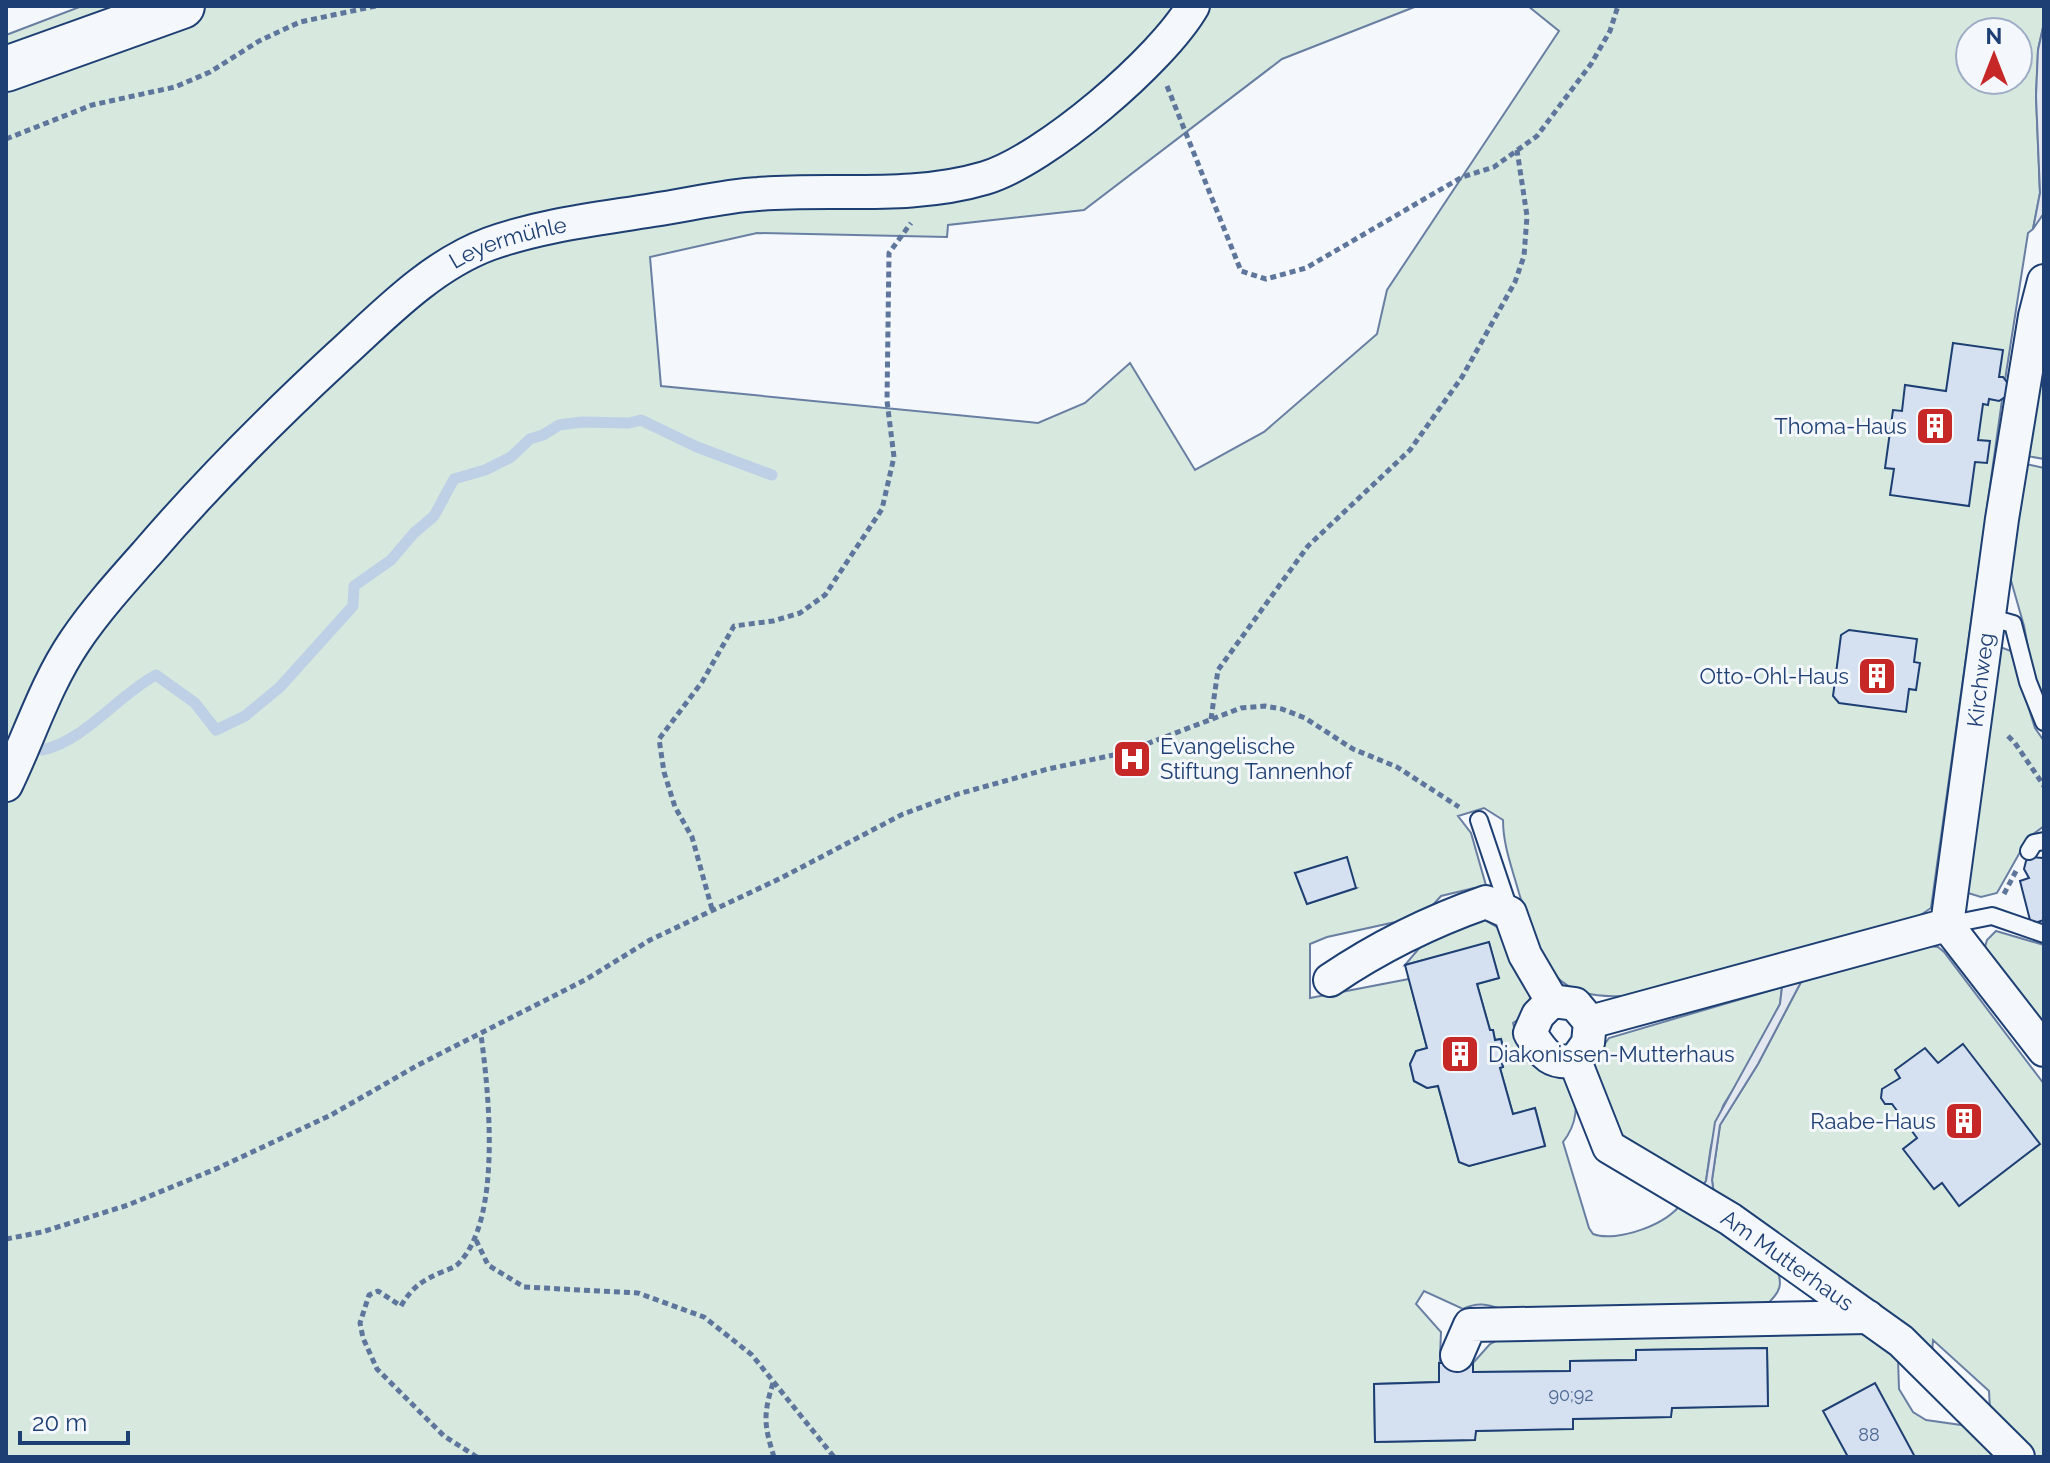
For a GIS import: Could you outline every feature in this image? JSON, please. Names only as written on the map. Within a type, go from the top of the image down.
[{"type":"main road","points":[[6,69],[182,6]]},
{"type":"street","name":"Leyermühle","points":[[6,785],[53,680],[74,642],[129,573],[206,485],[283,408],[402,298],[460,258],[489,244],[552,226],[757,194],[926,189],[986,178],[1043,150],[1103,102],[1182,25],[1193,6]]},
{"type":"street","name":"Kirchweg","points":[[1947,925],[1988,617],[2035,316],[2044,281]]},
{"type":"street","points":[[1330,980],[1371,952],[1446,916],[1486,902],[1510,913],[1525,955],[1552,1001]]},
{"type":"street","points":[[1590,1022],[1947,925],[2044,1050]]},
{"type":"street","points":[[1552,1001],[1575,1004],[1590,1022],[1588,1043],[1575,1061],[1558,1063],[1544,1054],[1530,1033],[1538,1015],[1552,1001]]},
{"type":"street","name":"Am Mutterhaus","points":[[1575,1061],[1609,1147],[1730,1219],[1901,1341],[2018,1457]]},
{"type":"street","points":[[1778,1319],[1798,1267]]},
{"type":"street","points":[[1457,1355],[1470,1325],[1868,1317]]},
{"type":"lane","points":[[1988,617],[2013,624],[2028,682],[2044,722]]},
{"type":"lane","points":[[1479,820],[1510,913]]},
{"type":"lane","points":[[2029,851],[2034,843],[2044,841]]},
{"type":"lane","points":[[1947,925],[1992,916],[2044,934]]},
{"type":"path","points":[[6,139],[92,105],[175,87],[210,72],[259,41],[300,22],[376,6]]},
{"type":"path","points":[[1165,80],[1241,271],[1266,279],[1306,268],[1462,177],[1494,167],[1537,136],[1591,64],[1610,31],[1618,6]]},
{"type":"path","points":[[1211,719],[1218,670],[1308,546],[1410,450],[1462,377],[1515,282],[1524,256],[1527,216],[1517,150]]},
{"type":"path","points":[[712,909],[692,837],[675,807],[664,772],[659,739],[702,682],[734,626],[773,621],[800,613],[825,595],[882,509],[894,457],[887,401],[889,253],[911,222],[926,189]]},
{"type":"path","points":[[6,1239],[42,1232],[128,1205],[218,1168],[331,1115],[418,1065],[585,980],[650,940],[781,878],[903,814],[958,794],[1048,769],[1123,753],[1241,708],[1265,706],[1305,718],[1353,749],[1397,767],[1479,820]]},
{"type":"path","points":[[2002,731],[2015,743],[2044,786]]},
{"type":"path","points":[[1992,916],[2029,851]]},
{"type":"path","points":[[477,1457],[444,1436],[377,1369],[360,1323],[369,1295],[378,1291],[401,1306],[410,1290],[424,1279],[457,1266],[475,1239],[485,1212],[489,1181],[481,1035]]},
{"type":"path","points":[[475,1239],[488,1265],[524,1287],[638,1293],[704,1317],[752,1355],[834,1457]]},
{"type":"path","points":[[773,1383],[765,1409],[767,1433],[774,1457]]},
{"type":"shaded area","name":"Evangelische Stiftung Tannenhof","points":[[82,6],[1417,6],[1282,59],[1084,210],[948,225],[947,237],[757,233],[650,257],[661,386],[1038,423],[1085,403],[1130,363],[1195,470],[1264,432],[1377,334],[1387,290],[1559,31],[1528,6],[2044,6],[2036,96],[2040,193],[2033,229],[2028,233],[2005,380],[2009,385],[2008,395],[2002,400],[1931,908],[1916,918],[1633,995],[1605,996],[1583,992],[1566,985],[1542,958],[1511,866],[1503,820],[1484,808],[1458,816],[1471,833],[1487,889],[1474,888],[1441,896],[1423,916],[1327,937],[1310,944],[1310,998],[1409,979],[1427,1048],[1416,1051],[1410,1064],[1414,1081],[1427,1088],[1438,1086],[1459,1162],[1469,1166],[1545,1145],[1535,1108],[1513,1114],[1500,1068],[1503,1066],[1500,1057],[1505,1056],[1501,1039],[1495,1040],[1493,1030],[1490,1030],[1477,984],[1499,978],[1489,943],[1405,965],[1426,940],[1450,933],[1481,918],[1502,930],[1531,999],[1524,1016],[1513,1023],[1523,1062],[1539,1064],[1563,1077],[1575,1100],[1571,1128],[1563,1142],[1593,1234],[1615,1236],[1642,1230],[1666,1218],[1682,1202],[1775,1264],[1780,1282],[1778,1292],[1765,1306],[1501,1309],[1482,1304],[1463,1309],[1424,1291],[1416,1304],[1441,1332],[1439,1382],[1374,1384],[1375,1442],[1474,1440],[1476,1431],[1573,1428],[1573,1419],[1670,1417],[1672,1408],[1768,1405],[1767,1348],[1636,1350],[1636,1360],[1571,1361],[1570,1371],[1473,1372],[1473,1363],[1490,1344],[1503,1337],[1864,1332],[1898,1359],[1899,1389],[1913,1412],[1926,1420],[1975,1427],[2004,1457],[6,1457],[6,35]],"holes":[[[1295,873],[1356,888],[1307,904]]]},
{"type":"shaded area","points":[[2044,23],[2044,213],[2033,229],[2040,193],[2036,96],[2038,50]]},
{"type":"shaded area","points":[[2044,343],[2044,459],[2027,456]]},
{"type":"shaded area","points":[[2026,464],[2044,468],[2044,705],[2035,685],[2024,626],[2010,577]]},
{"type":"shaded area","points":[[2000,647],[2011,651],[2035,728],[2044,741],[2044,826],[2028,838],[1997,893],[1981,897],[1968,893],[1968,881]]},
{"type":"shaded area","points":[[1996,931],[2044,945],[2044,1027],[1995,965],[1985,947]]},
{"type":"shaded area","points":[[1930,946],[1944,952],[2044,1084],[2044,1457],[2036,1457],[1990,1410],[1989,1391],[1933,1340],[1932,1353],[1714,1194],[1712,1180],[1720,1125],[1758,1064],[1801,982]]},
{"type":"shaded area","points":[[1801,982],[1758,1064],[1720,1125],[1712,1180],[1714,1194],[1702,1186],[1706,1181],[1715,1122],[1780,1004],[1782,987]]},
{"type":"shaded area","points":[[1782,987],[1780,1004],[1723,1106],[1711,1146],[1706,1181],[1702,1186],[1617,1134],[1594,1067],[1596,1056],[1609,1038]]},
{"type":"building","name":"Thoma-Haus","points":[[1953,343],[2003,350],[1999,377],[2003,377],[2009,385],[2008,395],[1999,401],[1989,399],[1988,405],[1983,404],[1978,440],[1990,441],[1987,463],[1975,462],[1969,506],[1890,495],[1894,469],[1885,468],[1893,410],[1902,411],[1905,385],[1946,391]]},
{"type":"building","name":"Otto-Ohl-Haus","points":[[1849,630],[1917,639],[1914,662],[1920,663],[1916,690],[1909,689],[1906,712],[1839,703],[1833,696],[1841,635]]},
{"type":"building","points":[[2044,855],[2044,920],[2031,924],[2020,881],[2029,878],[2024,869],[2026,861]]},
{"type":"building","points":[[1347,857],[1356,888],[1307,904],[1295,873]]},
{"type":"building","name":"Diakonissen-Mutterhaus","points":[[1489,942],[1499,978],[1477,984],[1490,1030],[1493,1030],[1495,1040],[1501,1039],[1505,1056],[1500,1057],[1503,1067],[1500,1068],[1513,1114],[1535,1108],[1545,1146],[1469,1166],[1459,1162],[1438,1086],[1427,1088],[1414,1081],[1410,1064],[1416,1051],[1427,1048],[1405,965]]},
{"type":"building","name":"Raabe-Haus","points":[[1963,1044],[2040,1144],[1959,1206],[1942,1183],[1934,1189],[1903,1149],[1917,1138],[1892,1104],[1885,1104],[1881,1098],[1882,1089],[1900,1078],[1895,1070],[1925,1048],[1938,1063]]},
{"type":"building","points":[[1767,1348],[1768,1406],[1672,1408],[1671,1417],[1573,1419],[1573,1429],[1476,1431],[1475,1440],[1375,1442],[1374,1384],[1439,1382],[1439,1363],[1473,1363],[1473,1372],[1570,1371],[1570,1361],[1636,1360],[1636,1350]]},
{"type":"building","points":[[1875,1383],[1915,1457],[1848,1457],[1823,1411]]},
{"type":"waterway","points":[[42,750],[58,745],[87,728],[156,675],[195,703],[216,730],[245,716],[280,687],[353,606],[354,586],[391,560],[414,533],[434,516],[454,479],[485,470],[511,457],[530,439],[559,425],[641,420],[697,447],[772,475]]},
{"type":"place","name":"Thoma-Haus","points":[[1935,426]]},
{"type":"place","name":"Otto-Ohl-Haus","points":[[1877,676]]},
{"type":"place","name":"Evangelische Stiftung Tannenhof","points":[[1132,759]]},
{"type":"place","name":"Diakonissen-Mutterhaus","points":[[1460,1054]]},
{"type":"place","name":"Raabe-Haus","points":[[1964,1121]]}]
